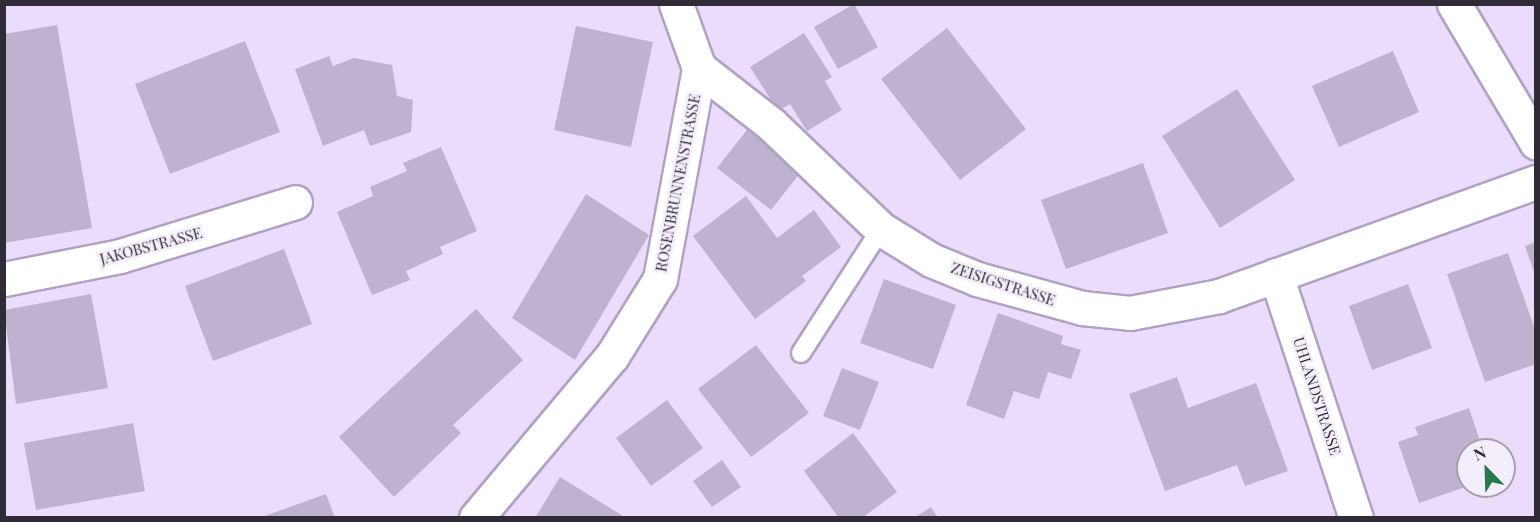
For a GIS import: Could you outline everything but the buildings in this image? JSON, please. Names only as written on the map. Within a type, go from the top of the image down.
[{"type":"street","name":"ROSENBRUNNENSTRASSE","points":[[476,518],[612,356],[651,300],[677,202],[699,68],[676,4]]},
{"type":"street","points":[[1454,4],[1536,142]]},
{"type":"street","name":"ZEISIGSTRASSE","points":[[699,68],[812,164],[881,229],[931,260],[976,279],[1082,308],[1130,313],[1172,309],[1276,275],[1536,182]]},
{"type":"street","name":"JAKOBSTRASSE","points":[[4,279],[120,256],[295,202]]},
{"type":"street","name":"UHLANDSTRASSE","points":[[1276,275],[1356,518]]},
{"type":"lane","points":[[801,353],[881,229]]}]
